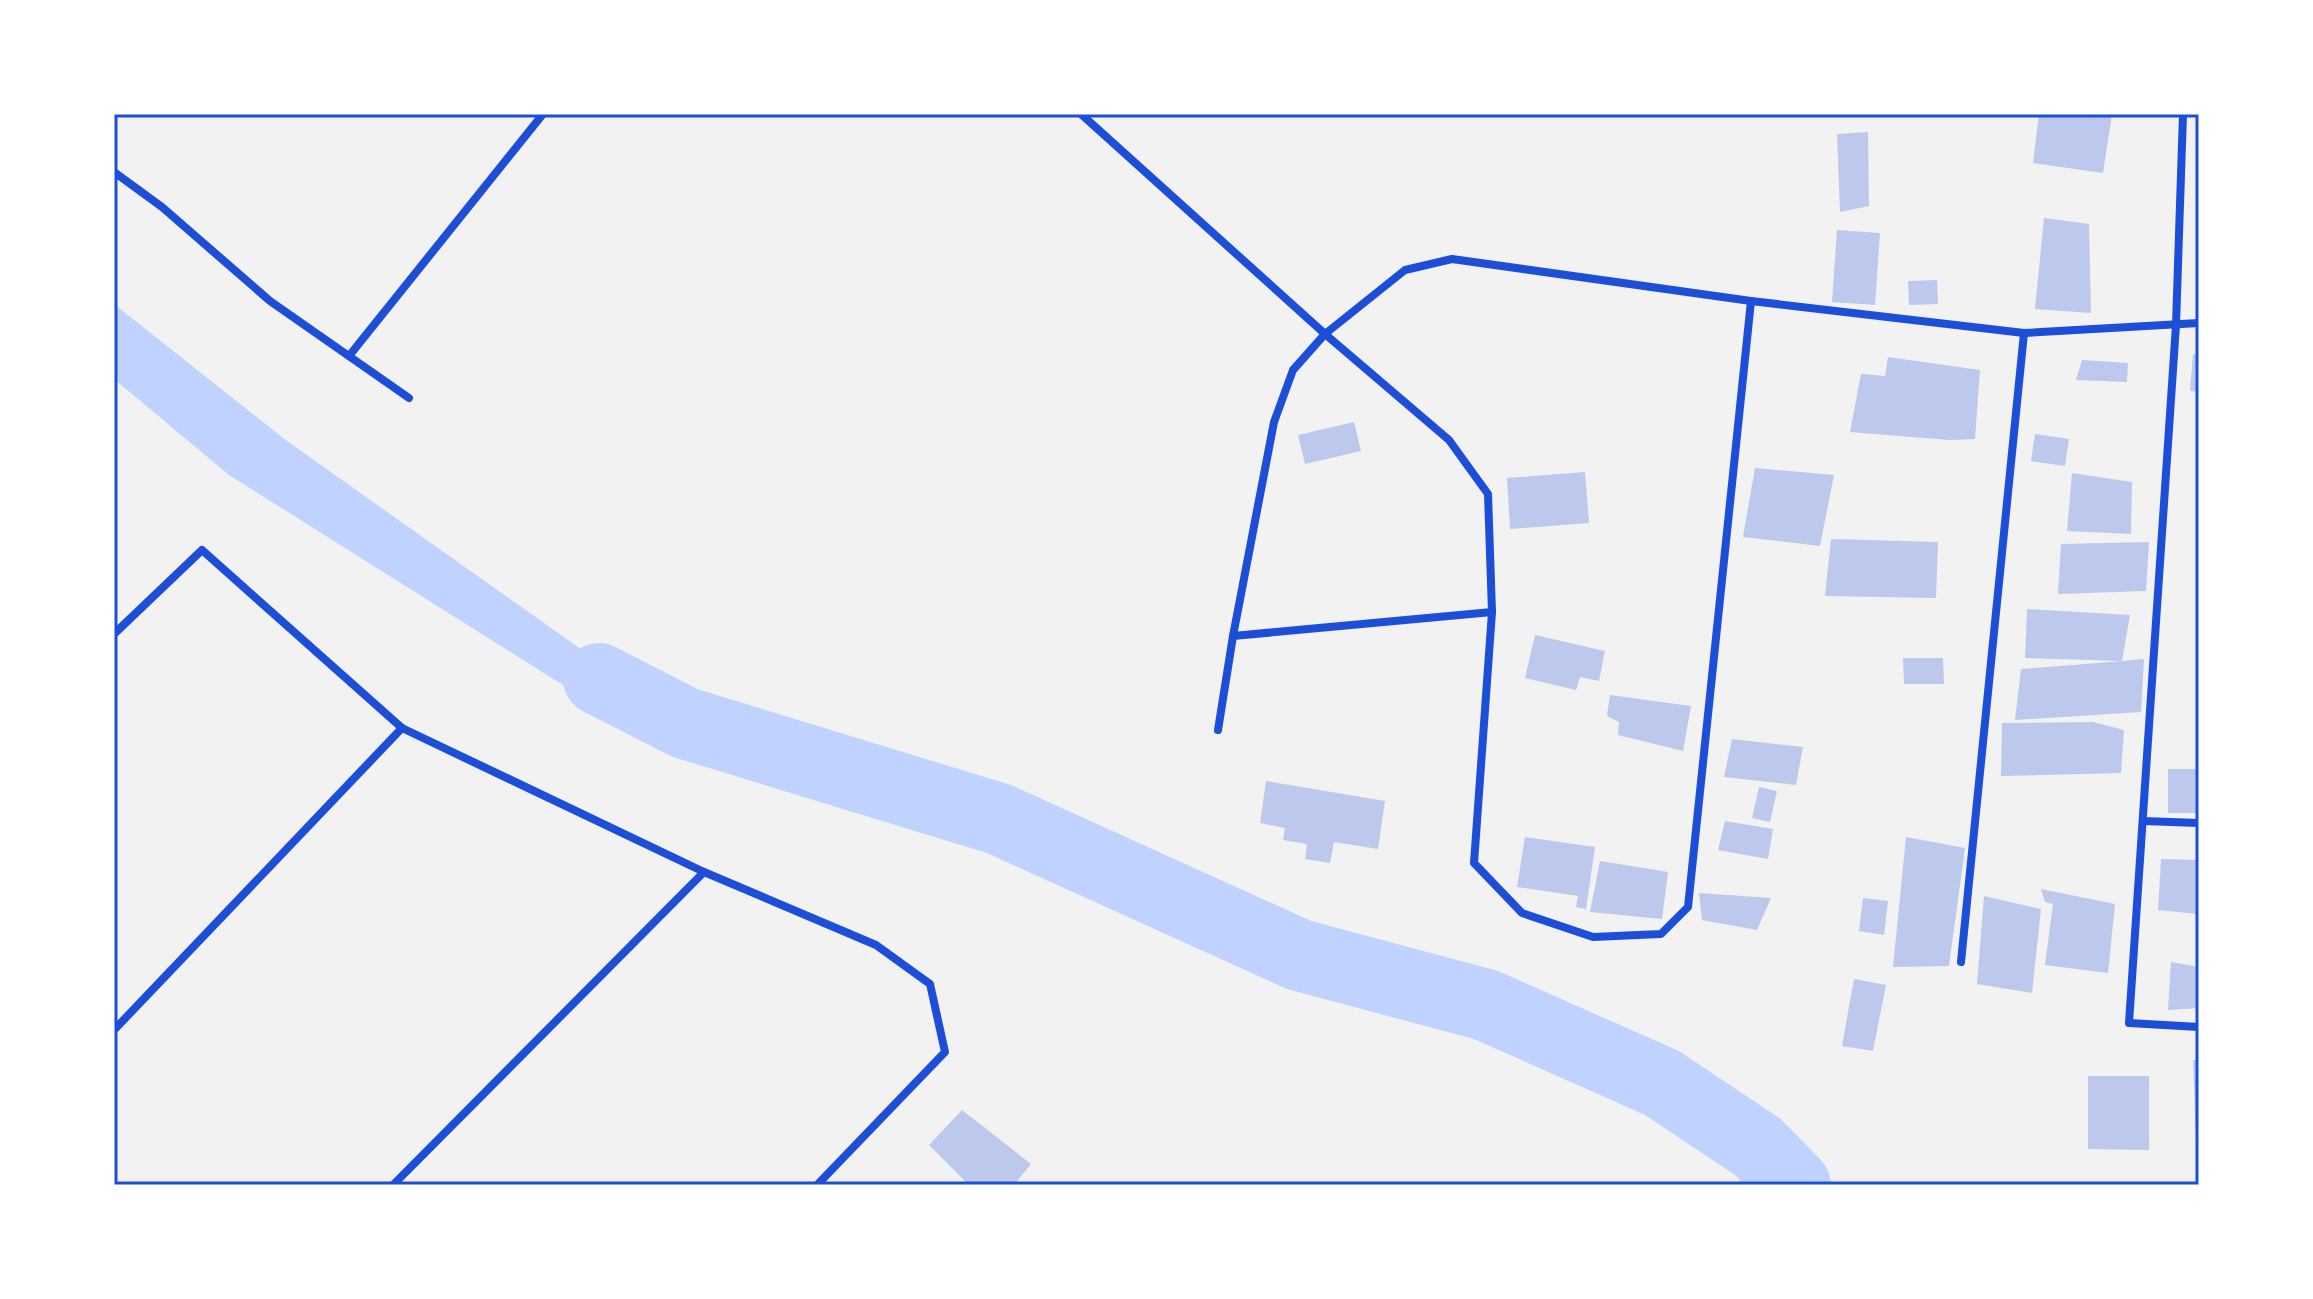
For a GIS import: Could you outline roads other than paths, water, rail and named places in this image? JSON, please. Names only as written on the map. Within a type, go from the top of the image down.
[{"type":"street","points":[[349,356],[543,114]]},
{"type":"street","points":[[1081,114],[1325,334],[1449,440],[1488,494],[1492,612],[1474,863],[1522,913],[1593,937],[1661,934],[1688,907],[1751,301]]},
{"type":"street","points":[[2183,114],[2176,325],[2129,1023],[2199,1027]]},
{"type":"street","points":[[114,172],[162,207],[270,301],[409,398]]},
{"type":"street","points":[[1218,730],[1274,422],[1293,370],[1325,334],[1405,270],[1452,259],[1751,301],[2024,333],[2199,323]]},
{"type":"street","points":[[1961,962],[2024,333]]},
{"type":"street","points":[[114,634],[202,550],[402,728],[704,872],[876,945],[930,984],[945,1052],[817,1185]]},
{"type":"street","points":[[1233,636],[1492,612]]},
{"type":"street","points":[[114,1030],[402,728]]},
{"type":"street","points":[[2143,821],[2199,823]]},
{"type":"street","points":[[393,1185],[704,872]]},
{"type":"water","points":[[114,304],[287,441],[685,723],[843,770],[741,759],[676,745],[563,685],[229,475],[114,379]]},
{"type":"waterway","points":[[599,679],[685,723],[999,819],[1299,955],[1486,1005],[1662,1083],[1758,1147],[1795,1185]]}]
